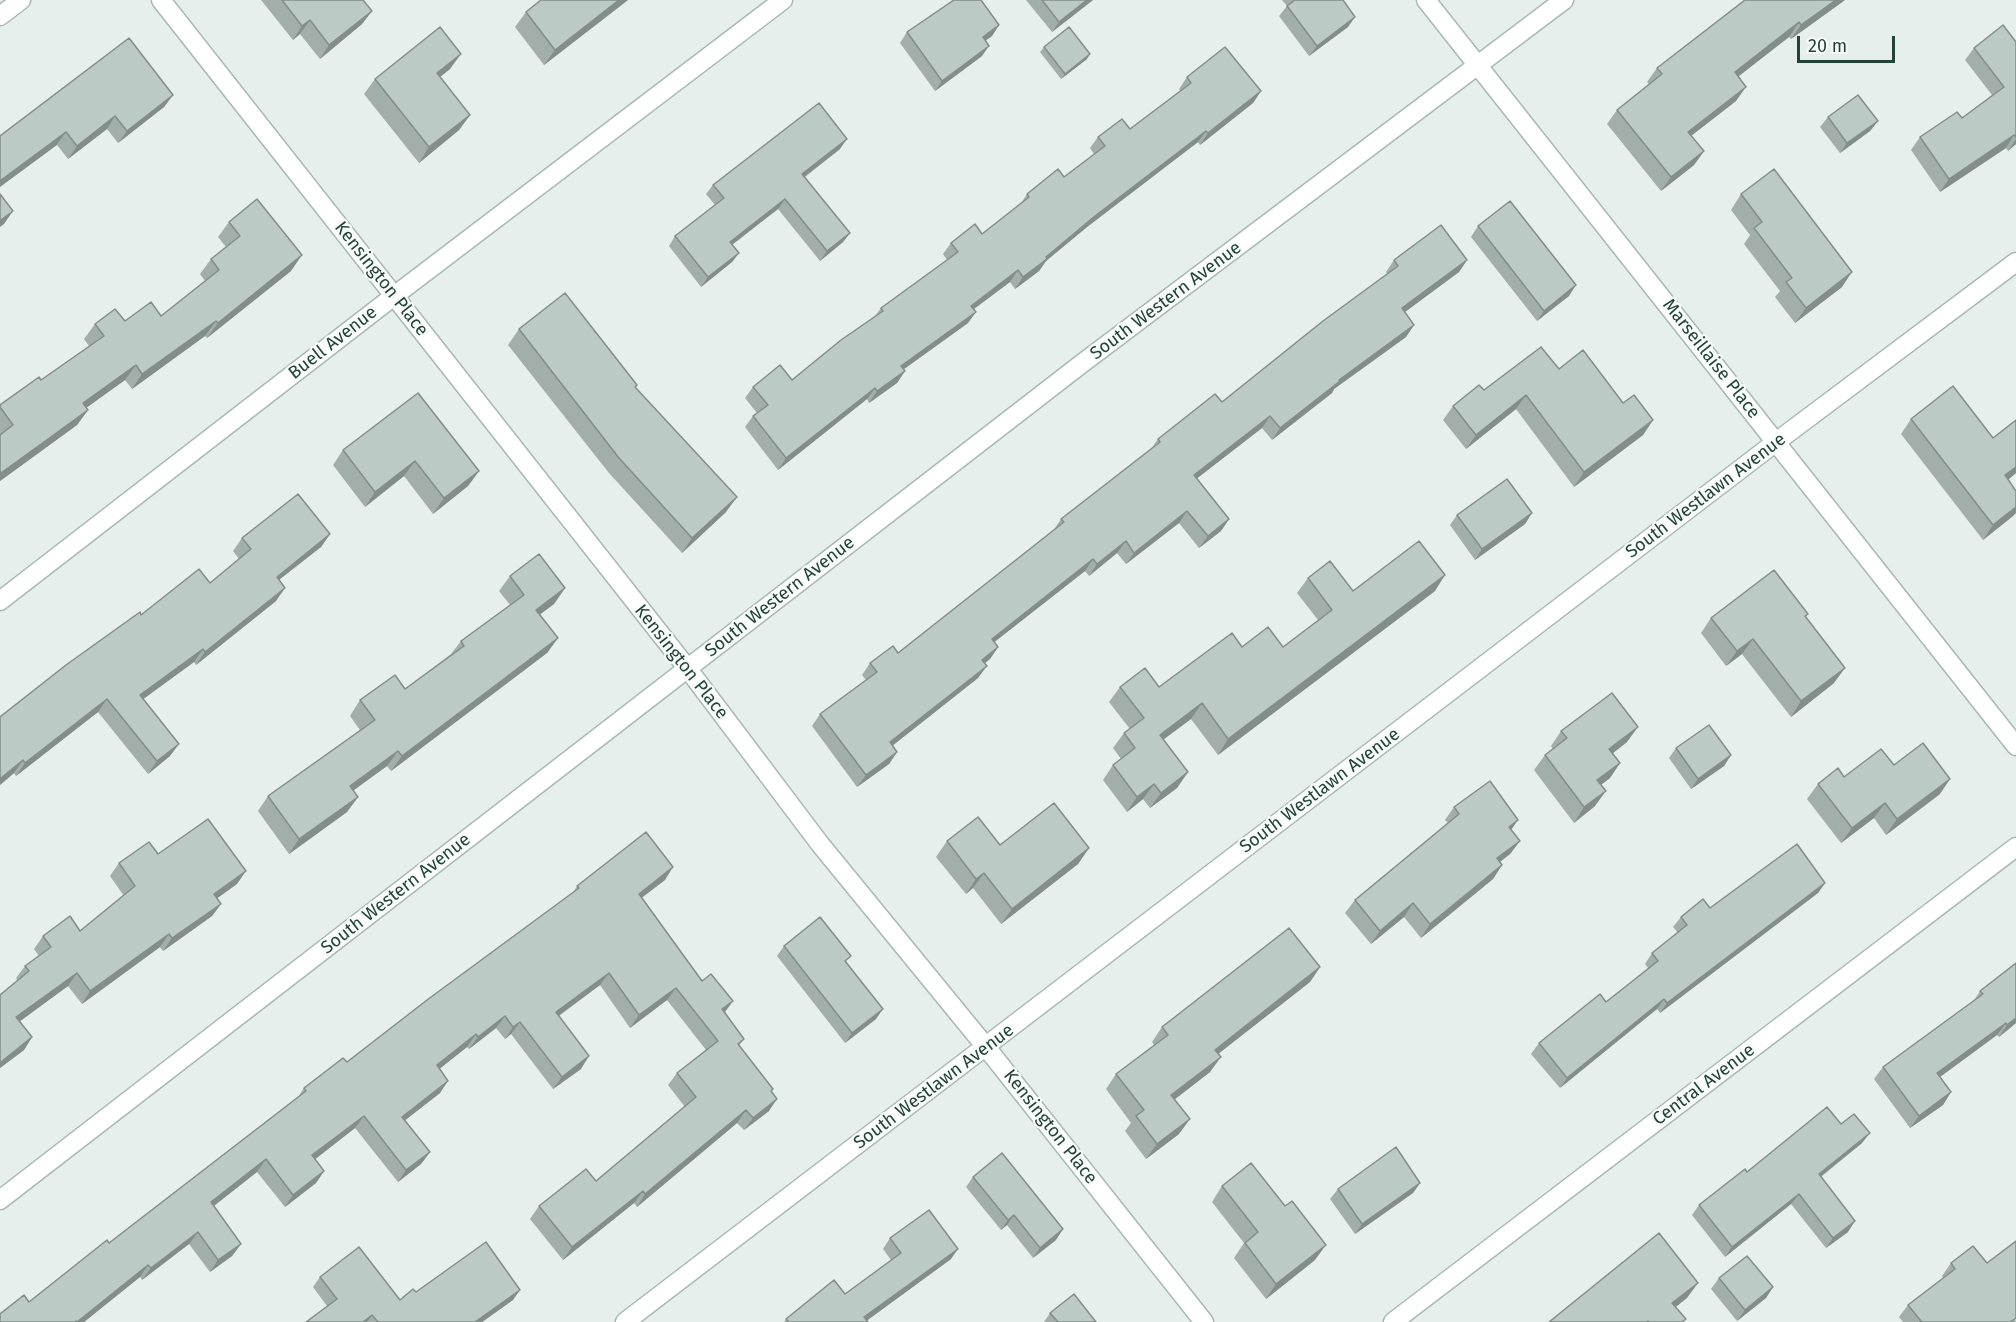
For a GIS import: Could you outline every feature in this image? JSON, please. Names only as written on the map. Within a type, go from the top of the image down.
[{"type":"street","points":[[0,16],[21,0]]},
{"type":"street","name":"Kensington Place","points":[[161,0],[688,669],[820,844],[987,1047],[1204,1322]]},
{"type":"street","name":"Buell Avenue","points":[[0,601],[394,296],[783,0]]},
{"type":"street","name":"Marseillaise Place","points":[[1426,0],[2016,746]]},
{"type":"street","name":"South Western Avenue","points":[[0,1200],[1080,365],[1564,0]]},
{"type":"street","name":"South Westlawn Avenue","points":[[625,1322],[1776,442],[2016,262]]},
{"type":"street","name":"Central Avenue","points":[[1393,1322],[2016,847]]},
{"type":"building","points":[[282,0],[363,0],[372,11],[329,45],[310,20],[302,26]]},
{"type":"building","points":[[541,0],[619,0],[555,50],[526,12]]},
{"type":"building","points":[[954,0],[981,0],[999,25],[983,37],[989,46],[942,81],[907,32]]},
{"type":"building","points":[[1042,0],[1087,0],[1059,22]]},
{"type":"building","points":[[1295,0],[1343,0],[1355,17],[1317,46],[1287,6]]},
{"type":"building","points":[[1745,0],[1836,0],[1801,25],[1799,22],[1735,72],[1746,87],[1688,132],[1704,151],[1671,177],[1617,110],[1662,74],[1657,68]]},
{"type":"building","points":[[2003,25],[2016,42],[2016,137],[2014,135],[1949,179],[1920,137],[1957,112],[1962,118],[2004,87],[1974,48]]},
{"type":"building","points":[[440,27],[461,54],[437,73],[470,115],[429,147],[375,79]]},
{"type":"building","points":[[1069,27],[1090,54],[1065,74],[1044,47]]},
{"type":"building","points":[[129,38],[173,95],[127,131],[115,116],[77,146],[66,132],[0,181],[0,136]]},
{"type":"building","points":[[1225,47],[1261,91],[1095,216],[1023,277],[1018,270],[971,306],[976,312],[901,366],[905,371],[877,391],[875,388],[786,458],[753,416],[768,405],[753,387],[780,365],[792,380],[841,340],[883,311],[881,308],[958,252],[951,243],[975,224],[982,234],[1029,197],[1027,194],[1058,169],[1064,177],[1105,146],[1098,137],[1122,119],[1130,129],[1191,83],[1187,77]]},
{"type":"building","points":[[1858,95],[1878,121],[1847,143],[1828,117]]},
{"type":"building","points":[[819,103],[847,139],[802,174],[850,233],[827,251],[785,199],[730,242],[739,253],[708,277],[675,236],[724,198],[713,185]]},
{"type":"building","points":[[1774,169],[1852,272],[1806,308],[1786,282],[1792,278],[1754,228],[1762,222],[1741,194]]},
{"type":"building","points":[[0,194],[13,211],[0,221]]},
{"type":"building","points":[[257,199],[302,255],[218,323],[216,321],[142,374],[136,365],[83,403],[88,410],[1,473],[0,435],[13,425],[0,405],[39,377],[41,380],[104,336],[95,324],[115,309],[125,321],[151,302],[161,316],[219,270],[211,259],[240,236],[229,222]]},
{"type":"building","points":[[1510,201],[1576,285],[1544,311],[1478,226]]},
{"type":"building","points":[[1441,225],[1467,260],[1402,308],[1414,325],[1339,380],[1280,428],[1270,416],[1194,475],[1229,519],[1208,536],[1187,511],[1134,553],[1126,541],[1097,564],[1093,559],[992,639],[998,647],[982,660],[987,666],[890,742],[897,752],[866,775],[820,714],[877,672],[870,663],[893,646],[898,653],[1064,522],[1061,519],[1160,442],[1158,439],[1215,394],[1222,402],[1323,321],[1398,266],[1394,260]]},
{"type":"building","points":[[565,293],[637,385],[635,387],[737,497],[692,538],[619,458],[519,329]]},
{"type":"building","points":[[1541,347],[1559,369],[1583,350],[1623,403],[1634,395],[1653,420],[1584,472],[1526,395],[1476,435],[1453,406],[1479,385],[1484,390]]},
{"type":"building","points":[[1953,386],[1993,438],[2016,420],[2016,467],[2005,475],[2016,491],[2016,507],[1993,525],[1911,419]]},
{"type":"building","points":[[418,393],[479,471],[444,498],[415,461],[375,492],[343,450]]},
{"type":"building","points":[[1507,479],[1532,513],[1482,549],[1457,515]]},
{"type":"building","points":[[298,494],[330,534],[277,577],[285,588],[205,652],[203,649],[140,695],[179,744],[157,761],[107,699],[25,763],[23,760],[0,779],[0,717],[66,665],[140,612],[141,615],[199,569],[210,583],[251,549],[242,538]]},
{"type":"building","points":[[1419,541],[1445,575],[1228,739],[1202,703],[1160,735],[1188,772],[1161,793],[1154,784],[1137,797],[1113,765],[1135,748],[1124,733],[1144,718],[1120,687],[1145,668],[1159,687],[1232,633],[1242,647],[1268,627],[1283,647],[1332,610],[1308,578],[1330,561],[1353,591]]},
{"type":"building","points":[[539,554],[565,588],[536,610],[558,638],[402,756],[398,751],[350,786],[358,797],[299,839],[268,796],[375,720],[360,700],[395,675],[405,689],[464,646],[461,641],[524,595],[510,576]]},
{"type":"building","points":[[1774,570],[1808,614],[1805,616],[1845,668],[1801,701],[1753,639],[1737,651],[1711,618]]},
{"type":"building","points":[[1612,693],[1638,727],[1609,749],[1620,763],[1597,780],[1606,791],[1584,807],[1545,755],[1567,738],[1561,731]]},
{"type":"building","points":[[1709,725],[1731,755],[1698,779],[1676,748]]},
{"type":"building","points":[[1923,743],[1950,779],[1897,819],[1885,803],[1852,828],[1818,784],[1838,768],[1844,777],[1881,749],[1894,765]]},
{"type":"building","points":[[1490,781],[1518,820],[1509,827],[1520,841],[1497,858],[1502,865],[1430,924],[1413,903],[1380,931],[1355,900],[1459,814],[1454,807]]},
{"type":"building","points":[[1054,803],[1089,848],[1012,909],[984,873],[976,879],[947,841],[978,817],[1000,845]]},
{"type":"building","points":[[208,819],[246,871],[214,894],[221,904],[172,938],[169,934],[90,991],[77,973],[16,1017],[32,1037],[0,1063],[0,995],[29,971],[25,966],[51,947],[43,936],[70,916],[80,931],[135,886],[119,863],[149,842],[158,854]]},
{"type":"building","points":[[646,832],[673,867],[639,894],[702,981],[711,974],[733,1001],[722,1009],[744,1039],[738,1044],[773,1089],[771,1091],[777,1099],[753,1118],[746,1110],[645,1194],[643,1191],[572,1247],[539,1206],[586,1169],[596,1181],[696,1097],[677,1073],[718,1041],[676,988],[639,1015],[609,973],[556,1012],[589,1056],[562,1077],[520,1022],[513,1027],[505,1016],[478,1037],[476,1034],[437,1065],[448,1081],[402,1117],[430,1152],[406,1170],[364,1116],[312,1155],[324,1171],[293,1195],[266,1159],[211,1202],[241,1244],[218,1260],[198,1232],[151,1268],[148,1265],[77,1322],[0,1322],[0,1314],[24,1295],[29,1302],[107,1240],[109,1243],[306,1091],[304,1088],[343,1058],[347,1062],[579,888],[577,886]]},
{"type":"building","points":[[1797,844],[1825,883],[1667,1003],[1664,999],[1567,1078],[1539,1043],[1600,994],[1606,1002],[1658,961],[1652,953],[1687,925],[1681,917],[1703,899],[1710,908]]},
{"type":"building","points":[[820,917],[851,956],[845,961],[883,1009],[852,1033],[784,946]]},
{"type":"building","points":[[1289,928],[1320,967],[1215,1050],[1221,1057],[1171,1095],[1190,1119],[1157,1144],[1136,1116],[1144,1110],[1116,1074],[1168,1035],[1162,1027]]},
{"type":"building","points":[[2016,963],[2016,1018],[1937,1073],[1951,1092],[1919,1116],[1883,1067],[1983,994],[1980,991]]},
{"type":"building","points":[[1827,1107],[1841,1124],[1854,1114],[1870,1133],[1819,1174],[1855,1221],[1833,1238],[1799,1194],[1732,1247],[1699,1205],[1745,1169],[1747,1172]]},
{"type":"building","points":[[1396,1147],[1420,1183],[1362,1224],[1338,1189]]},
{"type":"building","points":[[1002,1153],[1063,1229],[1040,1248],[1014,1215],[1008,1220],[973,1177]]},
{"type":"building","points":[[1251,1163],[1285,1206],[1292,1201],[1326,1245],[1276,1284],[1245,1243],[1258,1232],[1222,1186]]},
{"type":"building","points":[[929,1210],[958,1249],[864,1317],[868,1322],[789,1322],[786,1319],[834,1280],[845,1294],[901,1253],[890,1238]]},
{"type":"building","points":[[1659,1233],[1698,1283],[1672,1303],[1686,1319],[1682,1322],[1549,1322]]},
{"type":"building","points":[[2016,1241],[2016,1318],[2010,1322],[1920,1322],[1908,1305],[1955,1269],[1951,1263],[1973,1246],[1987,1263]]},
{"type":"building","points":[[486,1242],[520,1290],[475,1322],[378,1322],[372,1315],[363,1322],[306,1322],[337,1299],[320,1277],[359,1247],[400,1300],[413,1289],[416,1292]]},
{"type":"building","points":[[1747,1256],[1773,1287],[1745,1310],[1719,1278]]},
{"type":"building","points":[[1074,1294],[1096,1322],[1058,1322],[1050,1313]]}]
